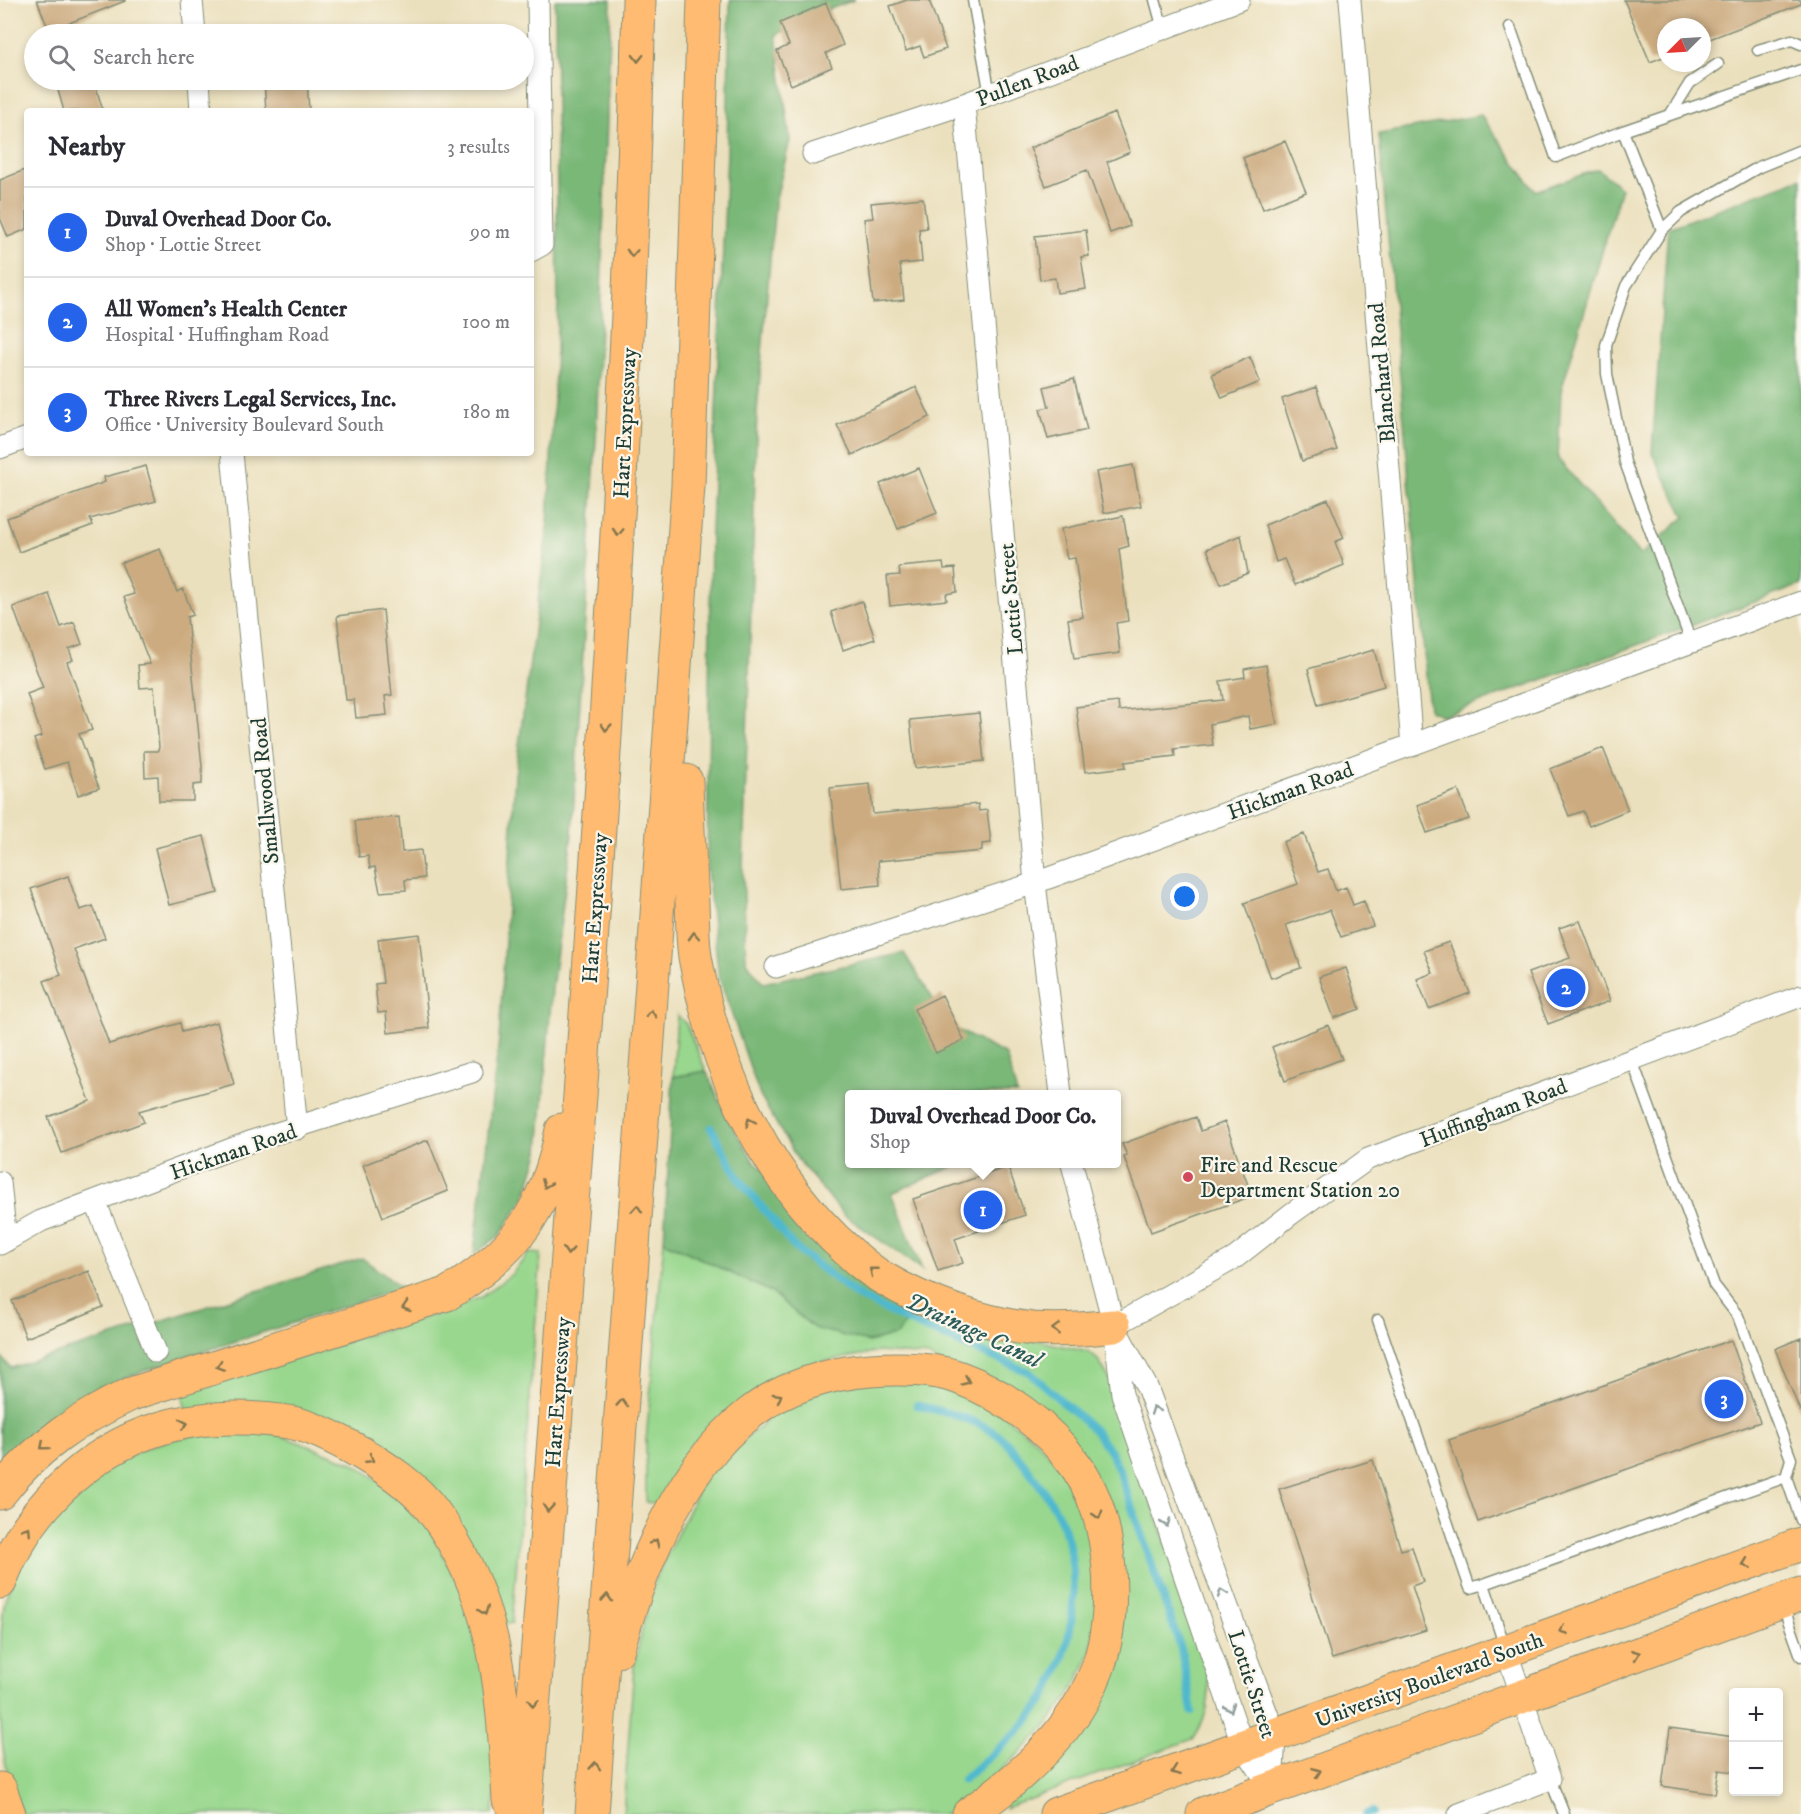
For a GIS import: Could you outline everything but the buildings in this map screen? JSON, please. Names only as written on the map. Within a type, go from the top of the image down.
[{"type":"main road","name":"Hart Expressway","points":[[525,1814],[588,984],[623,452],[634,215],[639,0]]},
{"type":"main road","points":[[592,1814],[688,486],[704,0]]},
{"type":"main road","points":[[678,625],[695,960],[711,1026],[729,1077],[753,1129],[777,1172],[813,1216],[846,1250],[882,1278],[921,1297],[961,1312],[1032,1329],[1073,1330],[1114,1326]]},
{"type":"main road","points":[[0,1493],[29,1460],[59,1434],[103,1407],[131,1394],[447,1294],[508,1250],[530,1220],[548,1181],[559,1143],[588,984]]},
{"type":"main road","points":[[598,1719],[628,1611],[653,1546],[679,1497],[707,1456],[748,1414],[796,1387],[844,1372],[902,1368],[958,1377],[1002,1398],[1043,1428],[1077,1467],[1098,1512],[1110,1562],[1110,1618],[1097,1669],[1076,1710],[1036,1760],[1005,1789],[969,1814]]},
{"type":"main road","points":[[0,1582],[8,1560],[29,1525],[61,1488],[103,1454],[158,1429],[221,1418],[290,1422],[347,1445],[390,1471],[432,1510],[468,1568],[495,1646],[502,1693],[510,1814]]},
{"type":"main road","name":"University Boulevard South","points":[[1056,1814],[1801,1544]]},
{"type":"main road","points":[[1203,1814],[1791,1598]]},
{"type":"main road","points":[[0,1789],[9,1814]]},
{"type":"street","points":[[192,0],[194,24]]},
{"type":"street","points":[[537,248],[538,0]]},
{"type":"street","name":"Pullen Road","points":[[813,154],[990,95],[1239,0]]},
{"type":"street","name":"Blanchard Road","points":[[1350,0],[1412,746]]},
{"type":"street","points":[[200,90],[201,108]]},
{"type":"street","name":"Lottie Street","points":[[964,104],[1035,884],[1059,1090]]},
{"type":"street","points":[[0,448],[24,439]]},
{"type":"street","name":"Smallwood Road","points":[[232,456],[297,1129]]},
{"type":"street","name":"Hickman Road","points":[[776,967],[1035,884],[1801,602]]},
{"type":"street","name":"Huffingham Road","points":[[1114,1326],[1235,1258],[1299,1208],[1368,1159],[1801,996]]},
{"type":"street","name":"Hickman Road","points":[[3,1242],[41,1221],[255,1140],[297,1129],[472,1072]]},
{"type":"street","name":"Lottie Street","points":[[1073,1168],[1114,1326],[1122,1394],[1244,1746],[1272,1789]]},
{"type":"street","points":[[0,1182],[3,1242]]},
{"type":"street","points":[[95,1201],[156,1352]]},
{"type":"street","name":"Lottie Street","points":[[1114,1326],[1147,1387],[1275,1735],[1272,1789]]},
{"type":"street","points":[[1459,1814],[1550,1779],[1506,1650]]},
{"type":"lane","points":[[973,0],[990,95]]},
{"type":"lane","points":[[1155,0],[1163,29]]},
{"type":"lane","points":[[1510,27],[1556,157],[1623,131],[1801,70]]},
{"type":"lane","points":[[1758,50],[1792,40],[1801,44]]},
{"type":"lane","points":[[1671,115],[1690,83],[1718,64]]},
{"type":"lane","points":[[1623,131],[1662,230]]},
{"type":"lane","points":[[1691,642],[1625,462],[1607,374],[1606,345],[1626,286],[1662,230],[1681,212],[1758,167],[1801,150]]},
{"type":"lane","points":[[1632,1060],[1714,1285],[1738,1316],[1791,1459],[1786,1477],[1801,1520]]},
{"type":"lane","points":[[1378,1320],[1470,1588],[1786,1477]]},
{"type":"lane","points":[[1485,1584],[1506,1650]]},
{"type":"lane","points":[[1791,1598],[1801,1656]]},
{"type":"lane","points":[[1550,1779],[1564,1814]]},
{"type":"green space","points":[[555,0],[611,0],[596,439],[572,834],[552,989],[539,1152],[525,1198],[499,1236],[474,1254],[499,1039],[515,775],[548,526],[558,305]]},
{"type":"green space","points":[[730,0],[854,0],[819,13],[776,35],[790,140],[775,203],[757,411],[743,868],[746,961],[763,983],[904,953],[950,1026],[1006,1055],[1016,1090],[845,1090],[845,1168],[950,1168],[892,1193],[922,1270],[844,1215],[798,1160],[760,1096],[719,977],[707,871],[711,529],[727,152]]},
{"type":"green space","points":[[1481,115],[1535,191],[1598,169],[1621,188],[1561,391],[1558,459],[1640,555],[1685,517],[1652,453],[1668,228],[1801,178],[1801,585],[1443,716],[1429,710],[1379,134]]},
{"type":"green space","points":[[677,1015],[686,1024],[706,1071],[673,1077]]},
{"type":"green space","points":[[706,1071],[727,1117],[753,1160],[914,1306],[898,1334],[868,1342],[814,1328],[771,1292],[664,1241],[673,1077]]},
{"type":"green space","points":[[664,1241],[771,1292],[814,1328],[909,1312],[914,1306],[938,1317],[1088,1352],[1098,1360],[1108,1376],[1205,1655],[1209,1688],[1207,1709],[1193,1739],[1006,1808],[1006,1801],[1106,1680],[1095,1478],[929,1356],[878,1352],[816,1363],[766,1384],[658,1504],[646,1502],[646,1441]]},
{"type":"green space","points":[[529,1253],[541,1254],[512,1623],[500,1625],[380,1448],[186,1411],[182,1390],[437,1314],[481,1297],[512,1274]]},
{"type":"green space","points":[[362,1258],[402,1288],[152,1368],[98,1388],[50,1418],[0,1463],[0,1356],[11,1368]]},
{"type":"green space","points":[[879,1381],[944,1388],[982,1399],[1036,1441],[1061,1470],[1076,1497],[1088,1527],[1095,1559],[1098,1591],[1096,1623],[1089,1653],[1067,1699],[1039,1734],[1007,1765],[957,1809],[947,1814],[623,1814],[634,1667],[643,1625],[656,1578],[707,1472],[781,1408],[830,1386]]},
{"type":"green space","points":[[217,1431],[269,1431],[353,1463],[388,1487],[427,1523],[479,1626],[497,1772],[493,1814],[22,1814],[10,1782],[3,1751],[0,1664],[5,1600],[22,1561],[62,1508],[76,1493],[108,1468],[163,1442]]},
{"type":"waterway","name":"Drainage Canal","points":[[711,1128],[739,1179],[795,1248],[859,1297],[914,1324],[1029,1372],[1094,1430],[1111,1453],[1119,1470],[1181,1649],[1192,1711]]},
{"type":"waterway","points":[[917,1405],[979,1424],[1007,1443],[1058,1513],[1070,1548],[1073,1570],[1074,1591],[1069,1635],[1056,1676],[1029,1719],[963,1780]]},
{"type":"waterway","name":"Drainage Canal","points":[[1366,1814],[1372,1812]]},
{"type":"place","name":"All Women's Health Center","points":[[1566,988]]},
{"type":"place","name":"Fire and Rescue Department Station 20","points":[[1188,1177]]},
{"type":"place","name":"Duval Overhead Door Co.","points":[[983,1210]]},
{"type":"place","name":"Three Rivers Legal Services, Inc.","points":[[1724,1399]]}]
